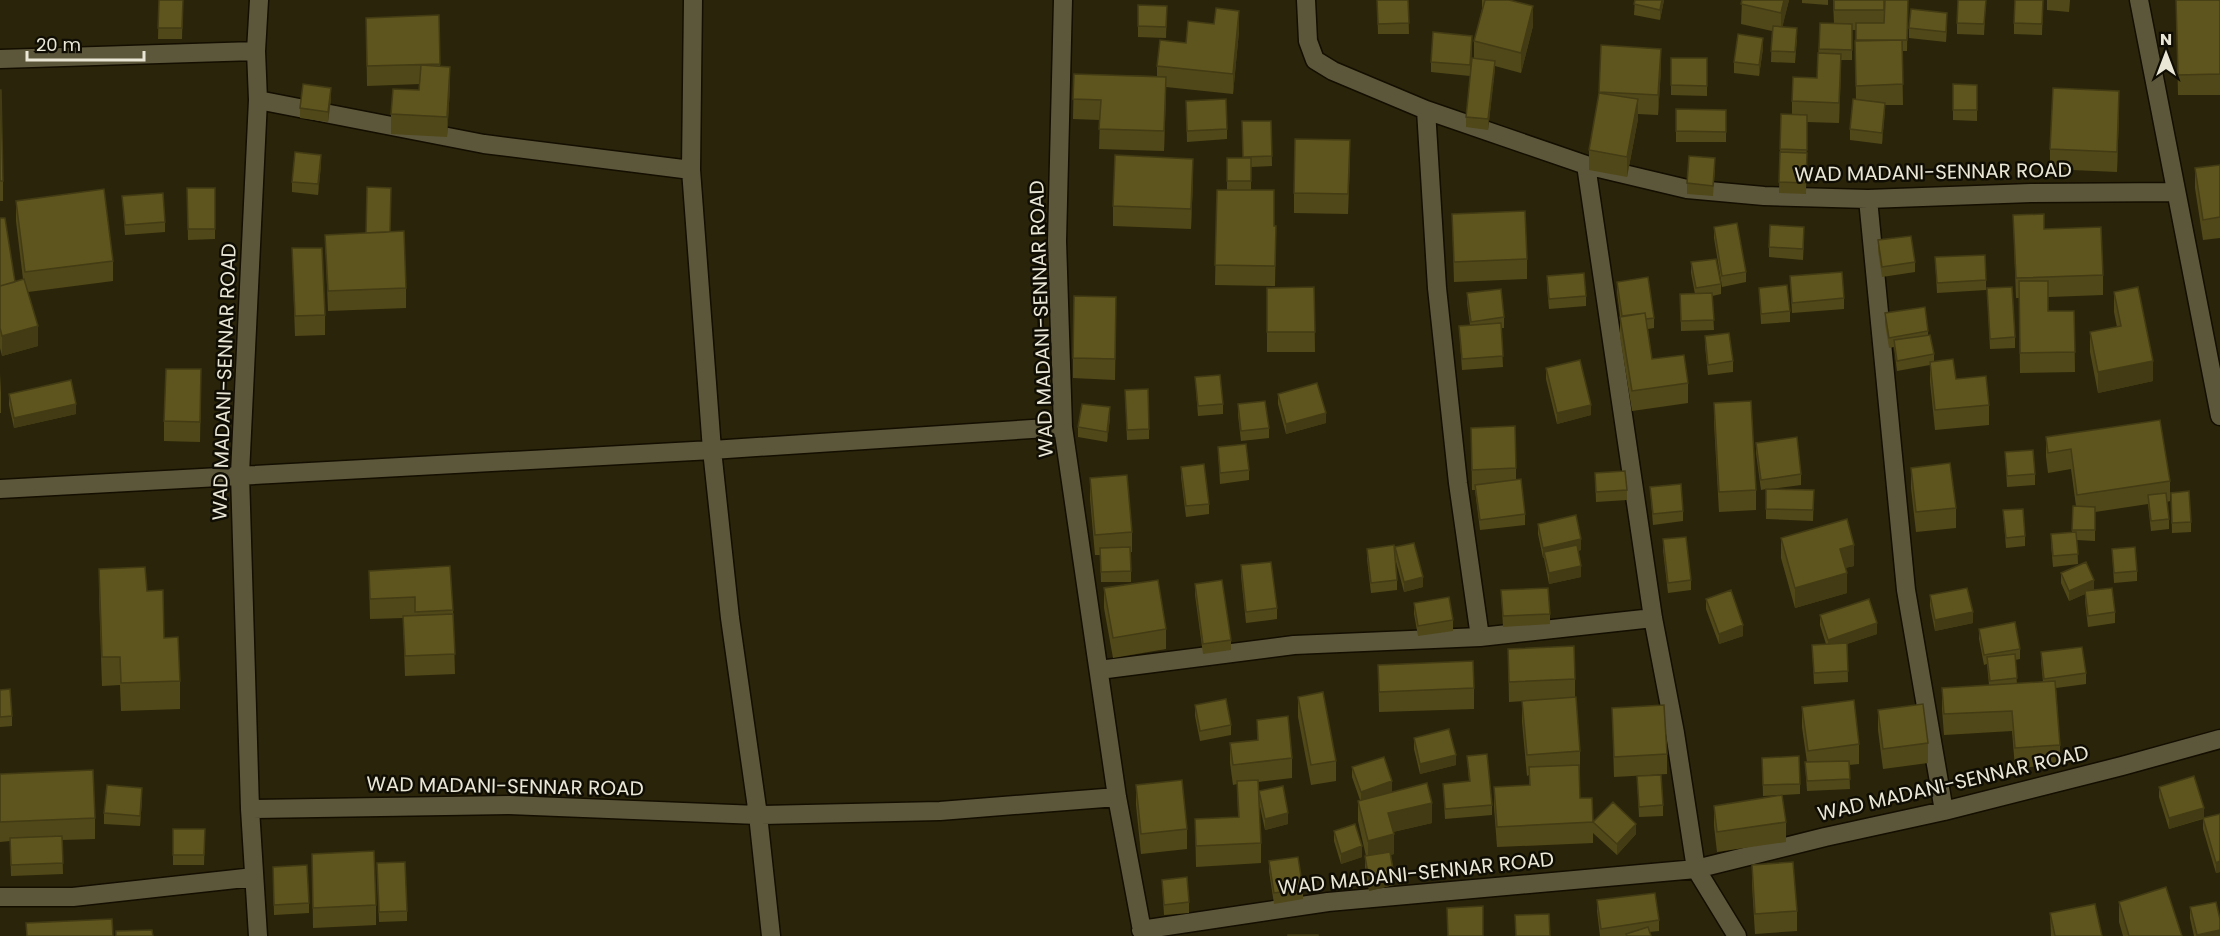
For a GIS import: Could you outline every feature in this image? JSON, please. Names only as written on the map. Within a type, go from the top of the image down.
[{"type":"street","name":"WAD MADANI-SENNAR ROAD","points":[[258,936],[250,809],[240,474],[258,100],[256,51],[259,0]]},
{"type":"street","points":[[693,0],[691,170],[712,450],[730,618],[758,815],[771,936]]},
{"type":"street","name":"WAD MADANI-SENNAR ROAD","points":[[1063,0],[1057,241],[1063,427],[1116,797],[1142,933],[1328,902],[1696,869],[1824,837],[1944,811],[2220,739]]},
{"type":"street","name":"WAD MADANI-SENNAR ROAD","points":[[1306,0],[1308,41],[1315,60],[1333,71],[1426,110],[1586,165],[1687,189],[1764,196],[1868,200],[2031,193],[2176,192]]},
{"type":"street","points":[[2139,0],[2220,416]]},
{"type":"street","points":[[0,59],[256,51]]},
{"type":"street","points":[[258,100],[484,144],[691,170]]},
{"type":"street","points":[[1426,110],[1437,288],[1458,483],[1480,637]]},
{"type":"street","points":[[1586,165],[1653,618],[1675,733],[1696,869],[1737,936]]},
{"type":"street","points":[[1868,200],[1906,590],[1944,811]]},
{"type":"street","points":[[0,489],[240,474],[712,450],[1063,427]]},
{"type":"street","points":[[1099,670],[1294,645],[1480,637],[1653,618]]},
{"type":"street","name":"WAD MADANI-SENNAR ROAD","points":[[250,809],[509,805],[758,815],[940,811],[1116,797]]},
{"type":"street","points":[[0,897],[73,897],[254,877]]},
{"type":"building","points":[[159,0],[183,0],[182,28],[158,28]]},
{"type":"building","points":[[1377,0],[1408,0],[1409,23],[1378,24]]},
{"type":"building","points":[[1485,0],[1509,0],[1533,6],[1521,53],[1474,41]]},
{"type":"building","points":[[1635,0],[1662,0],[1660,10],[1634,4]]},
{"type":"building","points":[[1742,0],[1784,0],[1781,13],[1741,4]]},
{"type":"building","points":[[1834,0],[1884,0],[1884,10],[1834,10]]},
{"type":"building","points":[[1885,0],[1908,0],[1907,40],[1856,40],[1856,23],[1884,23]]},
{"type":"building","points":[[1958,0],[1986,0],[1984,24],[1957,23]]},
{"type":"building","points":[[2015,0],[2043,0],[2042,24],[2014,23]]},
{"type":"building","points":[[2176,0],[2220,0],[2220,74],[2178,75]]},
{"type":"building","points":[[1138,5],[1167,6],[1166,27],[1138,26]]},
{"type":"building","points":[[1216,8],[1239,11],[1233,74],[1157,66],[1160,40],[1186,43],[1188,21],[1214,24]]},
{"type":"building","points":[[1911,9],[1947,13],[1946,32],[1909,28]]},
{"type":"building","points":[[439,15],[440,64],[367,66],[366,18]]},
{"type":"building","points":[[1820,23],[1852,24],[1852,50],[1819,49]]},
{"type":"building","points":[[1773,26],[1797,28],[1795,52],[1771,51]]},
{"type":"building","points":[[1433,32],[1472,36],[1470,65],[1431,62]]},
{"type":"building","points":[[1738,34],[1763,38],[1759,65],[1734,62]]},
{"type":"building","points":[[1902,40],[1903,84],[1856,86],[1855,41]]},
{"type":"building","points":[[1601,45],[1661,49],[1658,95],[1599,92]]},
{"type":"building","points":[[1818,53],[1841,54],[1839,103],[1792,101],[1793,77],[1817,78]]},
{"type":"building","points":[[1472,58],[1495,61],[1488,119],[1466,117]]},
{"type":"building","points":[[1671,58],[1707,58],[1707,86],[1671,85]]},
{"type":"building","points":[[421,65],[450,67],[447,117],[391,114],[393,89],[419,90]]},
{"type":"building","points":[[1074,74],[1166,77],[1164,131],[1099,129],[1101,100],[1073,99]]},
{"type":"building","points":[[303,84],[331,88],[328,112],[300,108]]},
{"type":"building","points":[[1953,84],[1977,85],[1977,110],[1953,110]]},
{"type":"building","points":[[2053,88],[2119,91],[2117,152],[2050,149]]},
{"type":"building","points":[[1,90],[3,181],[0,181]]},
{"type":"building","points":[[1599,93],[1638,99],[1627,157],[1589,150]]},
{"type":"building","points":[[1226,99],[1227,129],[1187,131],[1186,101]]},
{"type":"building","points":[[1853,99],[1885,103],[1882,133],[1850,129]]},
{"type":"building","points":[[1676,109],[1726,110],[1726,132],[1676,131]]},
{"type":"building","points":[[1781,114],[1807,115],[1807,150],[1780,149]]},
{"type":"building","points":[[1242,121],[1271,121],[1272,156],[1243,157]]},
{"type":"building","points":[[1295,139],[1350,140],[1348,194],[1294,193]]},
{"type":"building","points":[[295,152],[321,155],[318,184],[292,182]]},
{"type":"building","points":[[1780,152],[1807,153],[1806,183],[1779,182]]},
{"type":"building","points":[[1115,155],[1193,159],[1191,209],[1113,206]]},
{"type":"building","points":[[1689,156],[1715,158],[1713,186],[1687,183]]},
{"type":"building","points":[[1227,158],[1251,158],[1251,181],[1227,181]]},
{"type":"building","points":[[2220,165],[2220,217],[2203,220],[2195,168]]},
{"type":"building","points":[[367,187],[391,188],[390,232],[366,233]]},
{"type":"building","points":[[187,188],[215,188],[215,229],[188,229]]},
{"type":"building","points":[[104,189],[113,261],[25,272],[16,201]]},
{"type":"building","points":[[1217,190],[1274,190],[1275,266],[1215,265]]},
{"type":"building","points":[[163,193],[165,222],[125,225],[122,196]]},
{"type":"building","points":[[1525,211],[1527,259],[1454,262],[1452,214]]},
{"type":"building","points":[[2044,214],[2044,229],[2101,227],[2103,275],[2016,278],[2013,215]]},
{"type":"building","points":[[0,218],[5,218],[15,282],[0,286]]},
{"type":"building","points":[[1737,223],[1746,272],[1722,276],[1714,227]]},
{"type":"building","points":[[1770,225],[1804,227],[1803,249],[1769,247]]},
{"type":"building","points":[[404,231],[406,288],[328,291],[325,235]]},
{"type":"building","points":[[1911,236],[1915,262],[1882,267],[1878,240]]},
{"type":"building","points":[[292,248],[322,248],[325,315],[295,316]]},
{"type":"building","points":[[1985,255],[1986,280],[1937,283],[1935,257]]},
{"type":"building","points":[[1716,259],[1721,284],[1696,288],[1691,262]]},
{"type":"building","points":[[1842,272],[1844,298],[1792,303],[1790,276]]},
{"type":"building","points":[[1584,273],[1586,296],[1549,299],[1547,276]]},
{"type":"building","points":[[1648,277],[1654,318],[1646,319],[1645,313],[1622,316],[1617,282]]},
{"type":"building","points":[[24,279],[38,326],[2,336],[0,286]]},
{"type":"building","points":[[2019,281],[2048,281],[2048,311],[2074,311],[2075,352],[2020,353]]},
{"type":"building","points":[[1787,285],[1790,311],[1761,314],[1759,288]]},
{"type":"building","points":[[1314,287],[1315,332],[1267,332],[1267,288]]},
{"type":"building","points":[[2012,287],[2015,337],[1990,339],[1987,288]]},
{"type":"building","points":[[2138,287],[2153,361],[2098,372],[2090,332],[2121,326],[2114,292]]},
{"type":"building","points":[[1501,289],[1504,317],[1471,322],[1467,293]]},
{"type":"building","points":[[1712,293],[1714,320],[1681,321],[1680,294]]},
{"type":"building","points":[[1074,296],[1116,297],[1115,359],[1073,358]]},
{"type":"building","points":[[1925,307],[1928,331],[1889,338],[1885,313]]},
{"type":"building","points":[[1645,313],[1652,359],[1684,355],[1688,383],[1632,391],[1620,317]]},
{"type":"building","points":[[1501,323],[1503,356],[1462,359],[1459,326]]},
{"type":"building","points":[[1729,333],[1733,361],[1708,365],[1705,336]]},
{"type":"building","points":[[1930,335],[1934,354],[1897,361],[1894,340]]},
{"type":"building","points":[[1953,359],[1956,379],[1986,376],[1989,405],[1935,410],[1930,362]]},
{"type":"building","points":[[1580,360],[1591,405],[1557,413],[1546,368]]},
{"type":"building","points":[[166,369],[201,369],[200,422],[164,421]]},
{"type":"building","points":[[1220,375],[1223,404],[1198,406],[1195,377]]},
{"type":"building","points":[[71,380],[76,404],[14,418],[9,394]]},
{"type":"building","points":[[1317,383],[1326,413],[1286,424],[1278,394]]},
{"type":"building","points":[[1148,389],[1149,429],[1127,430],[1125,390]]},
{"type":"building","points":[[1265,401],[1269,428],[1241,431],[1238,404]]},
{"type":"building","points":[[1751,401],[1756,490],[1719,492],[1714,403]]},
{"type":"building","points":[[1082,404],[1110,407],[1107,432],[1078,427]]},
{"type":"building","points":[[2160,420],[2170,481],[2077,495],[2071,449],[2048,453],[2046,437]]},
{"type":"building","points":[[1515,426],[1516,468],[1472,470],[1471,428]]},
{"type":"building","points":[[1797,437],[1801,474],[1761,480],[1756,443]]},
{"type":"building","points":[[1246,444],[1249,470],[1220,473],[1218,447]]},
{"type":"building","points":[[2033,450],[2035,474],[2007,476],[2005,452]]},
{"type":"building","points":[[1950,463],[1956,508],[1916,512],[1911,468]]},
{"type":"building","points":[[1204,464],[1209,504],[1186,506],[1181,467]]},
{"type":"building","points":[[1625,471],[1627,490],[1596,492],[1595,473]]},
{"type":"building","points":[[1127,475],[1132,532],[1095,535],[1090,478]]},
{"type":"building","points":[[1521,479],[1525,514],[1480,520],[1475,485]]},
{"type":"building","points":[[1681,484],[1683,511],[1653,514],[1650,487]]},
{"type":"building","points":[[1766,489],[1814,490],[1813,510],[1766,509]]},
{"type":"building","points":[[2189,491],[2191,522],[2172,523],[2171,493]]},
{"type":"building","points":[[2166,493],[2169,519],[2151,521],[2148,495]]},
{"type":"building","points":[[2073,506],[2095,507],[2095,530],[2072,530]]},
{"type":"building","points":[[2023,509],[2025,536],[2006,538],[2003,510]]},
{"type":"building","points":[[1576,515],[1581,539],[1543,548],[1538,524]]},
{"type":"building","points":[[1847,519],[1854,545],[1840,549],[1847,573],[1795,588],[1781,538]]},
{"type":"building","points":[[2076,532],[2078,554],[2053,556],[2051,534]]},
{"type":"building","points":[[1686,537],[1691,580],[1668,583],[1663,539]]},
{"type":"building","points":[[1414,543],[1423,577],[1404,582],[1395,547]]},
{"type":"building","points":[[1394,545],[1397,580],[1371,583],[1367,549]]},
{"type":"building","points":[[1577,545],[1581,566],[1549,573],[1544,552]]},
{"type":"building","points":[[1130,547],[1131,571],[1101,572],[1100,548]]},
{"type":"building","points":[[2135,547],[2137,571],[2114,573],[2112,549]]},
{"type":"building","points":[[1271,562],[1277,608],[1246,612],[1241,565]]},
{"type":"building","points":[[2086,562],[2094,580],[2069,591],[2061,573]]},
{"type":"building","points":[[450,566],[453,610],[415,612],[415,597],[370,599],[369,571]]},
{"type":"building","points":[[145,567],[147,591],[163,590],[164,638],[178,637],[180,681],[121,683],[120,657],[102,657],[99,569]]},
{"type":"building","points":[[1158,580],[1166,629],[1113,638],[1104,588]]},
{"type":"building","points":[[1222,580],[1231,640],[1203,644],[1195,584]]},
{"type":"building","points":[[1548,588],[1550,614],[1503,616],[1501,590]]},
{"type":"building","points":[[1967,588],[1973,612],[1935,620],[1930,595]]},
{"type":"building","points":[[2112,588],[2115,612],[2088,616],[2085,591]]},
{"type":"building","points":[[1731,590],[1743,625],[1719,634],[1706,599]]},
{"type":"building","points":[[1449,597],[1453,620],[1418,626],[1414,603]]},
{"type":"building","points":[[1869,599],[1877,623],[1828,640],[1820,615]]},
{"type":"building","points":[[453,614],[455,654],[405,656],[403,616]]},
{"type":"building","points":[[2015,622],[2020,649],[1984,655],[1979,629]]},
{"type":"building","points":[[1847,643],[1848,671],[1814,673],[1812,645]]},
{"type":"building","points":[[1574,646],[1575,679],[1509,682],[1508,649]]},
{"type":"building","points":[[2082,647],[2086,673],[2044,679],[2041,652]]},
{"type":"building","points":[[2015,654],[2017,678],[1990,681],[1987,657]]},
{"type":"building","points":[[1473,661],[1474,688],[1379,692],[1378,665]]},
{"type":"building","points":[[2055,681],[2060,745],[2015,748],[2012,711],[1944,714],[1942,688]]},
{"type":"building","points":[[10,689],[12,716],[0,717],[0,690]]},
{"type":"building","points":[[1323,692],[1336,761],[1311,765],[1298,697]]},
{"type":"building","points":[[1576,697],[1580,751],[1527,755],[1522,701]]},
{"type":"building","points":[[1226,699],[1231,725],[1200,731],[1195,705]]},
{"type":"building","points":[[1854,700],[1859,744],[1808,751],[1802,707]]},
{"type":"building","points":[[1923,704],[1928,743],[1883,749],[1878,710]]},
{"type":"building","points":[[1664,705],[1667,754],[1614,757],[1612,708]]},
{"type":"building","points":[[1288,716],[1292,758],[1233,765],[1230,743],[1258,740],[1257,720]]},
{"type":"building","points":[[1449,729],[1456,755],[1420,764],[1414,738]]},
{"type":"building","points":[[1487,754],[1492,805],[1445,809],[1443,784],[1470,781],[1467,756]]},
{"type":"building","points":[[1799,756],[1800,784],[1763,785],[1762,758]]},
{"type":"building","points":[[1384,757],[1392,781],[1361,792],[1352,767]]},
{"type":"building","points":[[1849,761],[1850,779],[1807,781],[1805,762]]},
{"type":"building","points":[[1579,765],[1580,798],[1592,798],[1593,822],[1497,827],[1494,787],[1530,785],[1529,767]]},
{"type":"building","points":[[93,770],[95,818],[0,822],[0,774]]},
{"type":"building","points":[[1661,775],[1663,805],[1639,807],[1637,776]]},
{"type":"building","points":[[2194,776],[2204,808],[2169,818],[2159,787]]},
{"type":"building","points":[[1182,780],[1187,829],[1141,834],[1136,785]]},
{"type":"building","points":[[1258,780],[1261,843],[1196,846],[1195,819],[1239,817],[1237,781]]},
{"type":"building","points":[[1427,783],[1432,803],[1388,813],[1394,834],[1368,841],[1358,801]]},
{"type":"building","points":[[107,785],[142,788],[140,816],[104,813]]},
{"type":"building","points":[[1283,786],[1288,813],[1265,819],[1259,791]]},
{"type":"building","points":[[1782,795],[1786,822],[1717,832],[1714,806]]},
{"type":"building","points":[[1613,802],[1636,824],[1617,844],[1593,822]]},
{"type":"building","points":[[2220,814],[2220,861],[2216,863],[2203,818]]},
{"type":"building","points":[[1355,824],[1362,846],[1341,854],[1334,831]]},
{"type":"building","points":[[173,829],[205,829],[204,855],[173,855]]},
{"type":"building","points":[[62,836],[63,863],[11,865],[10,838]]},
{"type":"building","points":[[374,851],[376,905],[313,908],[312,854]]},
{"type":"building","points":[[1390,852],[1394,875],[1369,880],[1365,856]]},
{"type":"building","points":[[1298,857],[1303,889],[1274,893],[1269,861]]},
{"type":"building","points":[[405,862],[407,911],[379,912],[377,863]]},
{"type":"building","points":[[1793,862],[1797,911],[1755,914],[1752,865]]},
{"type":"building","points":[[307,865],[309,903],[274,905],[273,867]]},
{"type":"building","points":[[1187,877],[1189,902],[1164,905],[1162,880]]},
{"type":"building","points":[[2166,887],[2182,936],[2129,936],[2119,902]]},
{"type":"building","points":[[1655,893],[1659,920],[1601,929],[1597,900]]},
{"type":"building","points":[[2216,902],[2220,930],[2197,935],[2190,907]]},
{"type":"building","points":[[2095,904],[2102,936],[2055,936],[2050,913]]},
{"type":"building","points":[[1483,906],[1483,936],[1448,936],[1447,908]]},
{"type":"building","points":[[1549,914],[1550,936],[1516,936],[1515,915]]},
{"type":"building","points":[[112,919],[113,936],[27,936],[26,923]]},
{"type":"building","points":[[1648,927],[1651,936],[1627,936],[1626,934]]},
{"type":"building","points":[[152,930],[153,936],[116,936],[116,931]]},
{"type":"building","points":[[1318,935],[1318,936],[1288,936]]}]
